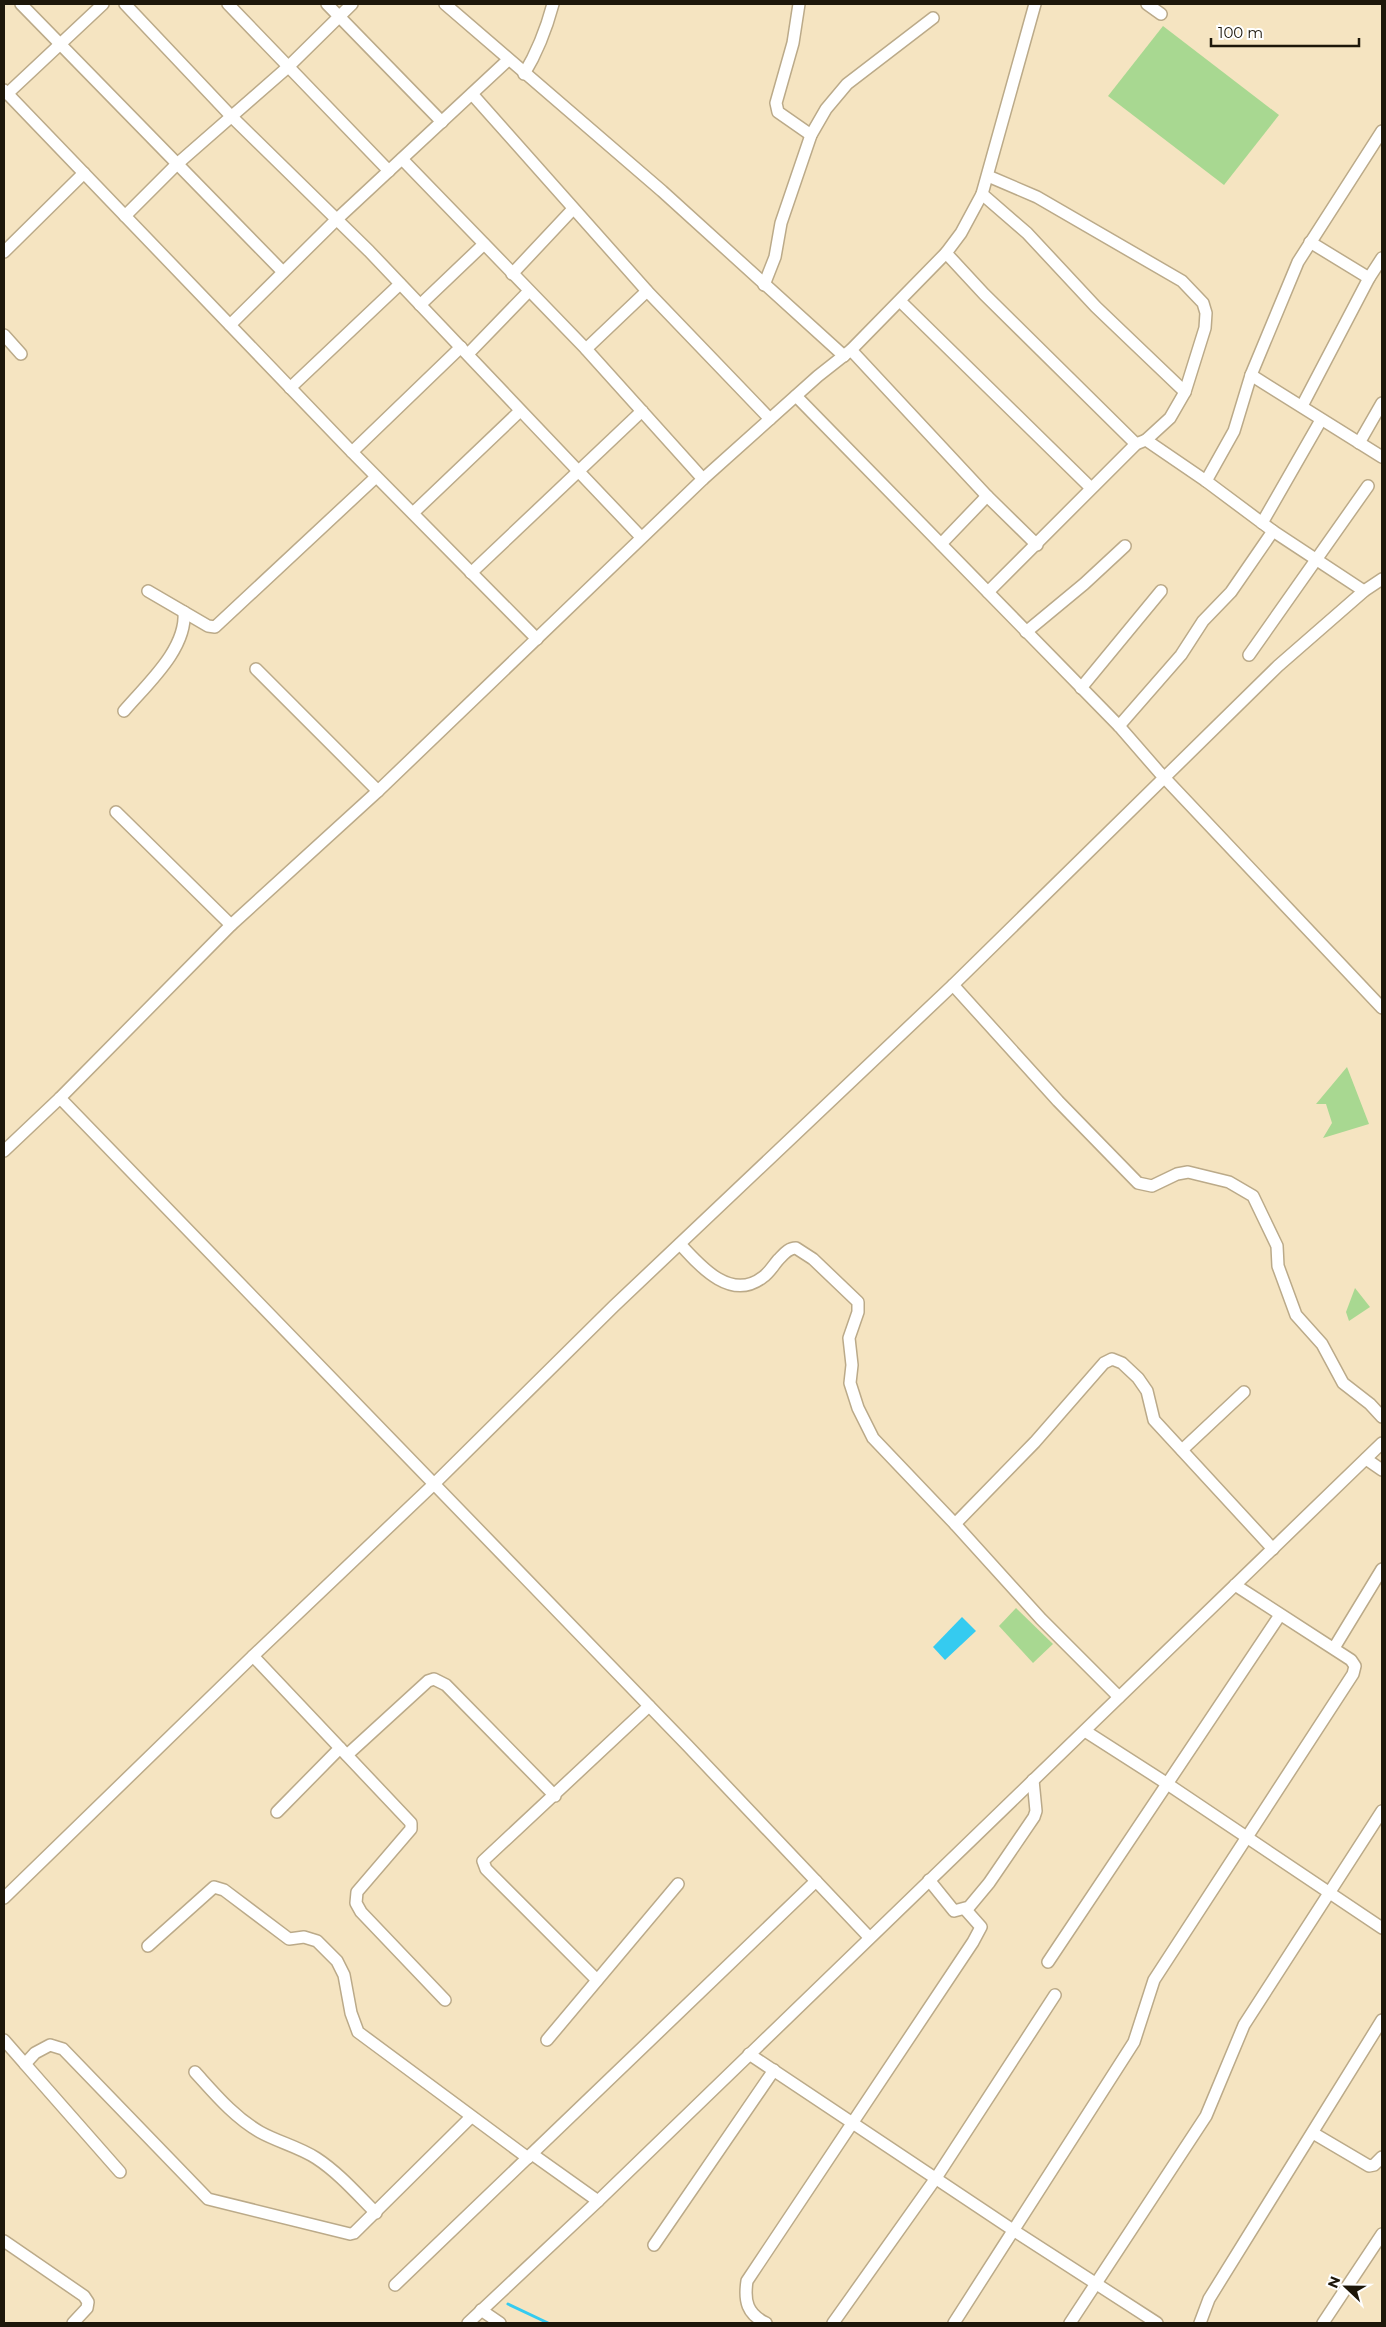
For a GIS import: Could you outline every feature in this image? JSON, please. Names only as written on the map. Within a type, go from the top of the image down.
[{"type":"street","points":[[21,4],[176,165],[283,272]]},
{"type":"street","points":[[103,4],[61,45],[6,92],[376,477],[537,639]]},
{"type":"street","points":[[125,4],[231,116],[400,284],[641,538]]},
{"type":"street","points":[[228,4],[389,172]]},
{"type":"street","points":[[327,4],[442,122]]},
{"type":"street","points":[[125,216],[176,165],[288,67],[352,4]]},
{"type":"street","points":[[445,4],[662,191],[764,285],[847,353],[987,496],[1037,544]]},
{"type":"street","points":[[524,74],[545,34],[553,4]]},
{"type":"street","points":[[799,4],[793,43],[776,103],[778,112],[811,135]]},
{"type":"street","points":[[4,1151],[60,1098],[231,924],[378,791],[703,479],[847,353],[946,252],[961,232],[982,194],[1035,4]]},
{"type":"street","points":[[1147,4],[1161,14]]},
{"type":"street","points":[[764,285],[774,257],[781,222],[811,135],[826,109],[847,84],[933,18]]},
{"type":"street","points":[[230,325],[336,220],[508,60]]},
{"type":"street","points":[[472,94],[646,291],[770,419]]},
{"type":"street","points":[[1206,481],[1234,431],[1251,375],[1298,262],[1382,131]]},
{"type":"street","points":[[402,159],[586,349],[703,479]]},
{"type":"street","points":[[4,252],[84,173]]},
{"type":"street","points":[[988,176],[1037,197],[1182,281],[1203,303],[1206,313],[1205,328],[1185,392],[1170,418],[1091,488],[988,592]]},
{"type":"street","points":[[982,194],[1027,233],[1096,307],[1185,392]]},
{"type":"street","points":[[512,274],[574,209]]},
{"type":"street","points":[[1310,242],[1369,278]]},
{"type":"street","points":[[420,305],[484,244]]},
{"type":"street","points":[[946,252],[984,294],[1141,442],[1206,481],[1272,531],[1364,591]]},
{"type":"street","points":[[1302,406],[1369,278],[1382,258]]},
{"type":"street","points":[[290,388],[400,284]]},
{"type":"street","points":[[586,349],[646,291]]},
{"type":"street","points":[[352,452],[529,292]]},
{"type":"street","points":[[900,300],[1091,488]]},
{"type":"street","points":[[4,335],[21,354]]},
{"type":"street","points":[[1251,375],[1382,458]]},
{"type":"street","points":[[796,396],[1119,726],[1164,778],[1382,1008]]},
{"type":"street","points":[[1359,444],[1382,403]]},
{"type":"street","points":[[413,513],[520,411]]},
{"type":"street","points":[[471,573],[642,411]]},
{"type":"street","points":[[1262,523],[1321,420]]},
{"type":"street","points":[[148,592],[208,626],[215,628],[376,477]]},
{"type":"street","points":[[1249,655],[1368,486]]},
{"type":"street","points":[[941,544],[987,496]]},
{"type":"street","points":[[1119,726],[1181,655],[1203,621],[1231,592],[1272,531]]},
{"type":"street","points":[[1026,632],[1084,584],[1125,546]]},
{"type":"street","points":[[4,1898],[680,1244],[953,985],[1278,666],[1364,591],[1382,579]]},
{"type":"street","points":[[1081,688],[1161,591]]},
{"type":"street","points":[[124,711],[175,648],[183,630],[184,612]]},
{"type":"street","points":[[256,669],[378,791]]},
{"type":"street","points":[[116,812],[231,924]]},
{"type":"street","points":[[953,985],[1058,1101],[1138,1183],[1152,1186],[1177,1174],[1188,1172],[1229,1182],[1253,1196],[1277,1246],[1278,1266],[1296,1315],[1322,1344],[1343,1383],[1370,1404],[1382,1417]]},
{"type":"street","points":[[60,1098],[870,1937]]},
{"type":"street","points":[[680,1244],[707,1273],[730,1284],[742,1286],[751,1284],[764,1276],[788,1250],[796,1248],[813,1259],[856,1299],[858,1312],[849,1338],[852,1365],[850,1383],[863,1419],[880,1446],[955,1524],[1041,1619],[1119,1697]]},
{"type":"street","points":[[955,1524],[1036,1442],[1108,1360],[1117,1360],[1138,1378],[1149,1396],[1152,1416],[1273,1549]]},
{"type":"street","points":[[1182,1450],[1244,1392]]},
{"type":"street","points":[[468,2323],[598,2201],[1382,1443]]},
{"type":"street","points":[[1366,1459],[1382,1470]]},
{"type":"street","points":[[1334,1648],[1382,1569]]},
{"type":"street","points":[[954,2323],[1134,2042],[1154,1980],[1353,1674],[1353,1662],[1235,1585]]},
{"type":"street","points":[[1048,1962],[1280,1614]]},
{"type":"street","points":[[253,1656],[407,1818],[411,1829],[357,1892],[356,1903],[361,1912],[445,2000]]},
{"type":"street","points":[[277,1812],[343,1752],[428,1681],[434,1679],[446,1685],[554,1796]]},
{"type":"street","points":[[597,1980],[483,1865],[483,1861],[649,1706]]},
{"type":"street","points":[[1085,1731],[1382,1928]]},
{"type":"street","points":[[929,1880],[954,1911],[966,1909],[989,1883],[1034,1817],[1036,1811],[1033,1780]]},
{"type":"street","points":[[1070,2323],[1097,2285],[1206,2116],[1244,2025],[1382,1812]]},
{"type":"street","points":[[394,2285],[816,1881]]},
{"type":"street","points":[[546,2040],[678,1884]]},
{"type":"street","points":[[148,1946],[214,1887],[224,1890],[288,1939],[304,1936],[312,1939],[331,1953],[342,1967],[351,2013],[358,2032],[471,2117],[598,2201]]},
{"type":"street","points":[[766,2323],[754,2318],[751,2313],[746,2298],[747,2281],[973,1942],[981,1927],[966,1909]]},
{"type":"street","points":[[833,2323],[936,2178],[1055,1995]]},
{"type":"street","points":[[1200,2323],[1209,2299],[1312,2133],[1326,2107],[1382,2020]]},
{"type":"street","points":[[4,2040],[120,2172]]},
{"type":"street","points":[[25,2064],[35,2053],[50,2045],[64,2050],[204,2196],[214,2201],[350,2234],[353,2234],[376,2213],[471,2117]]},
{"type":"street","points":[[749,2054],[1013,2230],[1157,2323]]},
{"type":"street","points":[[654,2245],[774,2070]]},
{"type":"street","points":[[196,2072],[230,2110],[260,2132],[300,2148],[316,2158],[331,2169],[376,2213]]},
{"type":"street","points":[[1312,2133],[1368,2166],[1374,2165],[1382,2156]]},
{"type":"street","points":[[1323,2323],[1382,2234]]},
{"type":"street","points":[[4,2241],[84,2296],[88,2302],[87,2308],[73,2323]]},
{"type":"street","points":[[481,2310],[500,2323]]},
{"type":"green space","points":[[1163,26],[1279,115],[1224,185],[1108,96]]},
{"type":"green space","points":[[1347,1067],[1369,1124],[1323,1138],[1332,1123],[1326,1104],[1316,1104]]},
{"type":"green space","points":[[1355,1288],[1370,1307],[1349,1321],[1346,1312]]},
{"type":"green space","points":[[1016,1608],[1053,1644],[1033,1663],[999,1626]]},
{"type":"water","points":[[962,1617],[976,1631],[945,1660],[933,1647]]},
{"type":"waterway","points":[[508,2304],[548,2323]]}]
